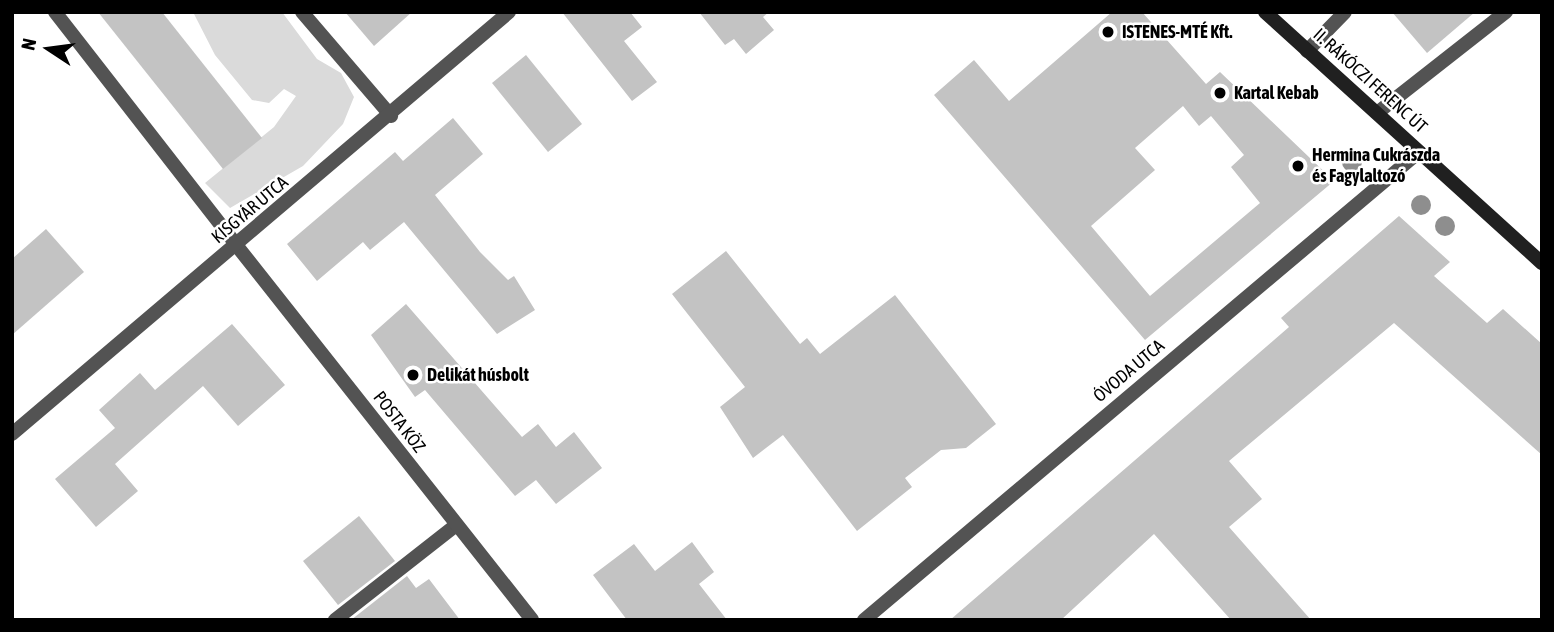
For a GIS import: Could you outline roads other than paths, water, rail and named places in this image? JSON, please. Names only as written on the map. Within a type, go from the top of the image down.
[{"type":"main road","name":"II. RÁKÓCZI FERENC ÚT","points":[[1265,12],[1542,263]]},
{"type":"street","name":"POSTA KÖZ","points":[[55,12],[455,526],[532,620]]},
{"type":"street","points":[[302,12],[391,116]]},
{"type":"street","name":"KISGYÁR UTCA","points":[[12,434],[391,116],[509,12]]},
{"type":"street","points":[[1307,51],[1345,12]]},
{"type":"street","points":[[1377,113],[1506,12]]},
{"type":"street","name":"ÓVODA UTCA","points":[[864,620],[1419,152]]},
{"type":"street","points":[[335,620],[455,526]]},
{"type":"place","name":"ISTENES-MTÉ Kft.","points":[[1108,32]]},
{"type":"place","name":"Kartal Kebab","points":[[1220,93]]},
{"type":"place","name":"Hermina Cukrászda és Fagylaltozó","points":[[1298,166]]},
{"type":"place","name":"Delikát húsbolt","points":[[413,375]]}]
